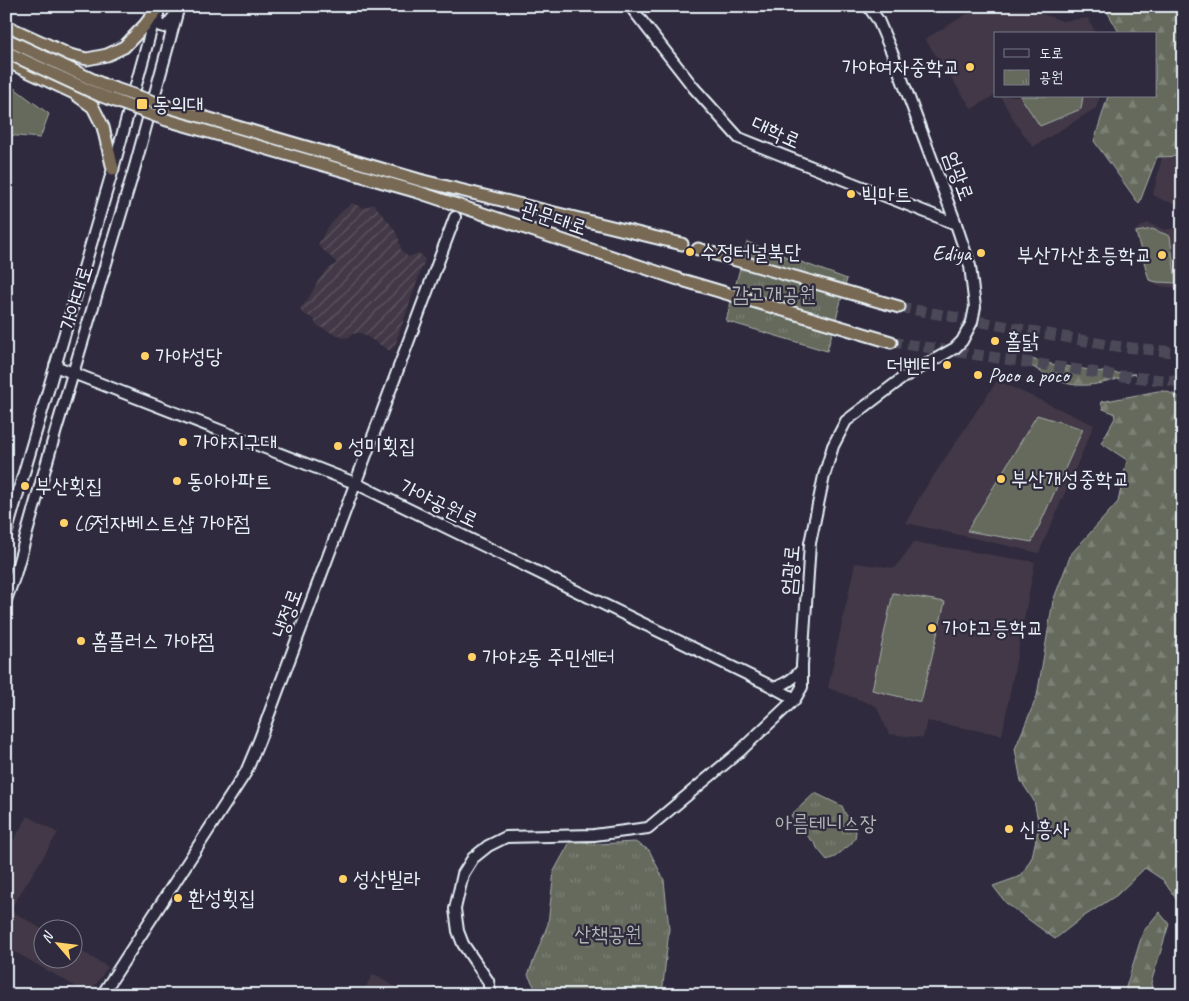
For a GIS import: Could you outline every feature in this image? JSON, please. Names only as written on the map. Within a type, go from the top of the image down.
[{"type":"highway","points":[[6,26],[70,55],[87,59],[107,55],[124,47],[145,25],[157,8]]},
{"type":"highway","name":"관문대로","points":[[6,39],[113,88],[172,108],[422,181],[682,244]]},
{"type":"highway","name":"관문대로","points":[[6,52],[99,95],[167,120],[418,192],[682,280],[891,342]]},
{"type":"highway","points":[[6,61],[74,93],[93,107],[103,127],[113,169]]},
{"type":"highway","points":[[698,249],[899,307]]},
{"type":"main road","name":"대학로","points":[[630,6],[690,82],[739,138],[956,224]]},
{"type":"main road","name":"엄광로","points":[[491,995],[488,981],[464,944],[458,931],[455,909],[463,874],[473,858],[488,846],[506,837],[594,835],[648,828],[740,752],[795,699],[802,687],[810,543],[824,476],[833,446],[846,421],[904,376],[955,348],[962,342],[972,322],[975,307],[970,266],[890,46],[878,20],[868,6]]},
{"type":"main road","points":[[157,8],[158,22],[160,26],[164,27],[178,8]]},
{"type":"main road","name":"가야대로","points":[[6,534],[113,169],[157,8]]},
{"type":"main road","name":"가야대로","points":[[6,600],[134,170],[178,8]]},
{"type":"main road","name":"냉정로","points":[[102,995],[246,772],[455,217]]},
{"type":"main road","name":"가야공원로","points":[[55,366],[355,483],[795,699]]},
{"type":"main road","points":[[775,688],[788,682],[802,669]]},
{"type":"shaded area","name":"가야여자중학교","points":[[987,6],[1037,6],[1040,13],[1062,21],[1088,18],[1095,32],[994,32],[994,96],[972,109],[925,39],[965,15]]},
{"type":"shaded area","name":"가야여자중학교","points":[[1001,98],[1099,98],[1096,108],[1033,147],[1016,124]]},
{"type":"shaded area","name":"부산가산초등학교","points":[[1162,157],[1183,157],[1183,222],[1177,203],[1165,201],[1153,195]]},
{"type":"shaded area","points":[[352,203],[363,208],[374,204],[395,230],[401,250],[408,257],[419,253],[425,259],[395,345],[390,351],[361,333],[352,334],[344,338],[336,335],[316,325],[314,319],[302,313],[300,308],[307,301],[326,271],[337,263],[318,245],[326,230],[340,213]]},
{"type":"shaded area","name":"부산가산초등학교","points":[[1148,223],[1165,230],[1183,226],[1183,293],[1179,288],[1158,286],[1148,279],[1134,231]]},
{"type":"shaded area","name":"부산개성중학교","points":[[996,382],[1003,383],[1094,425],[1039,553],[906,523],[920,496]]},
{"type":"shaded area","name":"가야고등학교","points":[[914,542],[1035,562],[1002,735],[927,721],[923,738],[889,734],[876,706],[828,688],[855,563],[895,568]]},
{"type":"shaded area","points":[[28,816],[58,833],[10,910],[32,923],[32,962],[6,947],[6,852]]},
{"type":"shaded area","points":[[82,951],[108,967],[89,994],[43,968],[82,968]]},
{"type":"shaded area","points":[[373,974],[399,989],[409,995],[361,995]]},
{"type":"green space","points":[[1104,6],[1183,6],[1183,156],[1157,157],[1139,204],[1094,141],[1107,98],[1156,98],[1156,32],[1119,32]]},
{"type":"green space","points":[[6,82],[49,114],[40,138],[6,135]]},
{"type":"green space","points":[[1021,98],[1083,98],[1081,109],[1040,126]]},
{"type":"green space","name":"부산가산초등학교","points":[[1152,229],[1170,236],[1176,283],[1149,280],[1136,232]]},
{"type":"green space","name":"감고개공원","points":[[747,242],[847,279],[827,351],[726,321]]},
{"type":"green space","points":[[1028,358],[1045,363],[1109,373],[1135,374],[1097,384],[1069,384],[1051,378],[1028,364]]},
{"type":"green space","points":[[1165,391],[1178,396],[1183,406],[1183,909],[1163,880],[1145,868],[1117,895],[1083,917],[1055,939],[1006,903],[993,886],[1021,876],[1032,857],[1039,825],[1034,801],[1021,781],[1015,749],[1037,696],[1053,601],[1071,554],[1118,502],[1127,460],[1101,443],[1115,418],[1114,413],[1103,409],[1101,402]]},
{"type":"green space","points":[[1037,415],[1083,429],[1032,542],[967,531]]},
{"type":"green space","points":[[893,593],[945,602],[921,702],[872,690]]},
{"type":"green space","name":"아름테니스장","points":[[815,793],[842,806],[846,815],[853,820],[856,832],[851,844],[835,857],[827,860],[797,825],[791,815]]},
{"type":"green space","name":"산책공원","points":[[571,840],[598,844],[635,842],[649,850],[664,880],[669,929],[662,995],[539,995],[528,975],[548,924],[554,871]]},
{"type":"green space","points":[[1159,912],[1169,924],[1151,983],[1153,995],[1126,995],[1126,987],[1143,932]]},
{"type":"tunnel","points":[[899,307],[1114,346],[1183,353]]},
{"type":"tunnel","points":[[891,342],[1112,375],[1183,382]]},
{"type":"place","name":"가야여자중학교","points":[[970,67]]},
{"type":"place","name":"동의대","points":[[142,104]]},
{"type":"place","name":"빅마트","points":[[851,194]]},
{"type":"place","name":"수정터널북단","points":[[690,252]]},
{"type":"place","name":"Ediya","points":[[981,253]]},
{"type":"place","name":"부산가산초등학교","points":[[1162,255]]},
{"type":"place","name":"홀닭","points":[[995,341]]},
{"type":"place","name":"가야성당","points":[[145,356]]},
{"type":"place","name":"더벤티","points":[[947,365]]},
{"type":"place","name":"Poco a poco","points":[[978,375]]},
{"type":"place","name":"가야지구대","points":[[183,442]]},
{"type":"place","name":"성미횟집","points":[[338,446]]},
{"type":"place","name":"부산개성중학교","points":[[1001,479]]},
{"type":"place","name":"동아아파트","points":[[177,481]]},
{"type":"place","name":"부산횟집","points":[[25,486]]},
{"type":"place","name":"LG전자베스트샵 가야점","points":[[64,523]]},
{"type":"place","name":"가야고등학교","points":[[932,628]]},
{"type":"place","name":"홈플러스 가야점","points":[[81,641]]},
{"type":"place","name":"가야2동 주민센터","points":[[472,657]]},
{"type":"place","name":"신흥사","points":[[1009,829]]},
{"type":"place","name":"성산빌라","points":[[343,879]]},
{"type":"place","name":"환성횟집","points":[[178,898]]}]
